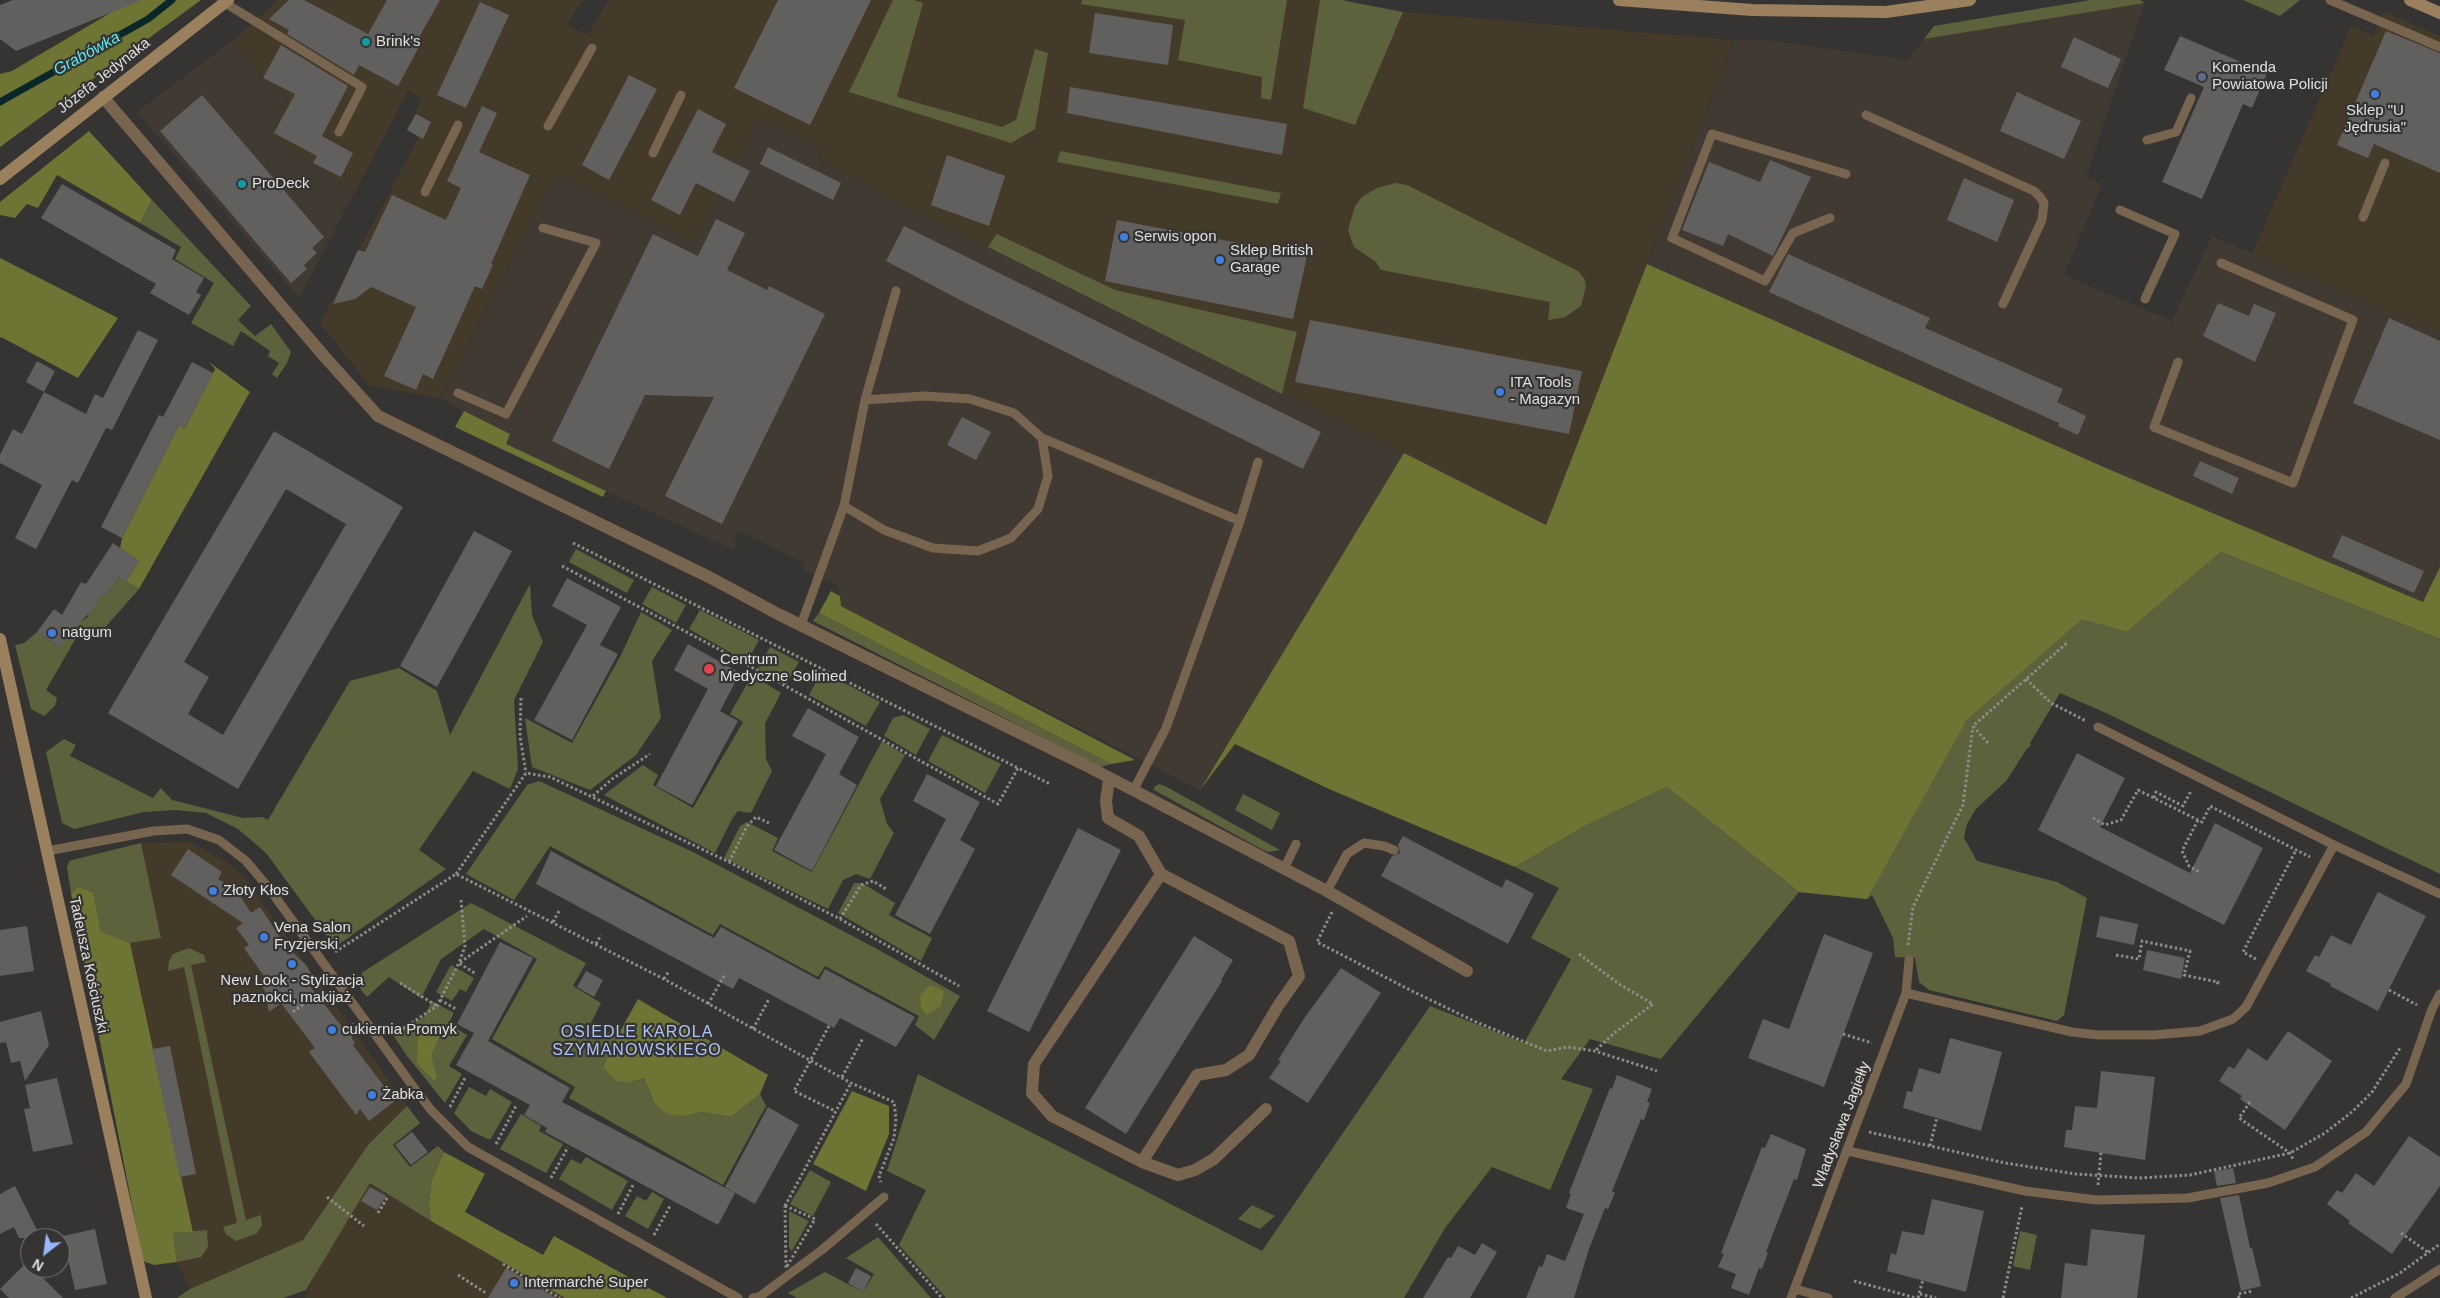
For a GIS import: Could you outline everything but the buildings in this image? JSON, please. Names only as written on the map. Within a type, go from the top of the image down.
[{"type":"street","points":[[1619,0],[1752,10],[1876,12],[1970,0]]},
{"type":"street","points":[[2410,0],[2440,13]]},
{"type":"street","name":"Józefa Jedynaka","points":[[0,180],[102,97],[227,2]]},
{"type":"street","points":[[102,97],[324,356],[378,416],[709,577],[1134,791],[1333,895],[1467,971]]},
{"type":"street","name":"Tadeusza Kościuszki","points":[[0,639],[146,1298]]},
{"type":"street","points":[[1109,779],[1106,800],[1108,818],[1139,836],[1161,874],[1289,941],[1299,976],[1278,1006],[1249,1055],[1226,1070],[1197,1075],[1142,1162]]},
{"type":"street","points":[[1161,874],[1034,1064],[1032,1093],[1052,1116],[1142,1162],[1178,1175],[1196,1170],[1214,1159],[1266,1109]]},
{"type":"lane","points":[[2330,0],[2440,47]]},
{"type":"lane","points":[[227,2],[362,88],[339,132]]},
{"type":"lane","points":[[548,126],[592,48]]},
{"type":"lane","points":[[653,153],[681,95]]},
{"type":"lane","points":[[2147,140],[2176,132],[2191,98]]},
{"type":"lane","points":[[1866,114],[2034,191],[2040,197],[2044,203],[2042,220],[2003,304]]},
{"type":"lane","points":[[425,192],[458,125]]},
{"type":"lane","points":[[1830,218],[1793,233],[1765,281],[1672,238],[1712,134],[1846,174]]},
{"type":"lane","points":[[2363,218],[2385,164]]},
{"type":"lane","points":[[2120,210],[2176,234],[2145,299]]},
{"type":"lane","points":[[458,393],[506,414],[596,243],[543,228]]},
{"type":"lane","points":[[2178,362],[2154,427],[2293,484],[2353,320],[2221,263]]},
{"type":"lane","points":[[801,625],[844,506],[865,400],[896,291]]},
{"type":"lane","points":[[865,400],[924,396],[970,399],[1014,413],[1042,438],[1240,521]]},
{"type":"lane","points":[[844,506],[884,530],[933,548],[978,551],[1012,538],[1038,510],[1048,476],[1042,438]]},
{"type":"lane","points":[[1134,791],[1166,728],[1240,521],[1258,462]]},
{"type":"lane","points":[[2098,727],[2334,845],[2440,894]]},
{"type":"lane","points":[[47,851],[154,831],[187,829],[219,840],[246,861],[268,887],[422,1098],[468,1147],[738,1298]]},
{"type":"lane","points":[[1333,895],[1347,854],[1364,843],[1384,846],[1394,850]]},
{"type":"lane","points":[[1284,869],[1296,844]]},
{"type":"lane","points":[[1906,993],[2072,1032],[2154,1035],[2200,1031],[2218,1026],[2233,1019],[2246,1007],[2334,845]]},
{"type":"lane","name":"Władysława Jagiełły","points":[[1791,1298],[1848,1152],[1906,993],[1909,960]]},
{"type":"lane","points":[[1848,1152],[2025,1191],[2096,1200],[2188,1198],[2228,1192],[2299,1174],[2315,1167],[2366,1132],[2406,1084],[2432,1010],[2440,994]]},
{"type":"lane","points":[[753,1298],[759,1297],[823,1249],[884,1197]]},
{"type":"lane","points":[[2395,1298],[2437,1264]]},
{"type":"lane","points":[[1795,1289],[1828,1298]]},
{"type":"path","points":[[573,543],[1050,784]]},
{"type":"path","points":[[562,566],[726,653],[998,804],[1018,768]]},
{"type":"path","points":[[1909,960],[1907,948],[1913,907],[1963,805],[1973,726],[2067,643]]},
{"type":"path","points":[[2026,679],[2051,703],[2098,727]]},
{"type":"path","points":[[334,952],[456,874],[526,773],[520,736],[521,698]]},
{"type":"path","points":[[1973,726],[1988,743]]},
{"type":"path","points":[[593,796],[612,779],[650,754]]},
{"type":"path","points":[[526,773],[550,777],[729,862],[840,919],[959,986]]},
{"type":"path","points":[[2093,818],[2105,824],[2122,820],[2138,790],[2202,822],[2210,806],[2324,864]]},
{"type":"path","points":[[2154,798],[2156,792],[2181,804]]},
{"type":"path","points":[[729,862],[747,826],[756,817],[769,824]]},
{"type":"path","points":[[2198,820],[2182,851],[2189,866],[2201,873]]},
{"type":"path","points":[[2260,961],[2243,952],[2296,850]]},
{"type":"path","points":[[456,874],[664,979],[810,1061],[894,1102],[896,1118],[894,1138],[879,1176],[884,1197]]},
{"type":"path","points":[[840,919],[861,885],[873,881],[886,889]]},
{"type":"path","points":[[1333,895],[1317,942],[1476,1022],[1547,1051],[1568,1047],[1595,1051],[1657,1071]]},
{"type":"path","points":[[394,1035],[437,1006],[459,964],[465,946],[461,900]]},
{"type":"path","points":[[553,922],[559,911]]},
{"type":"path","points":[[459,964],[527,916]]},
{"type":"path","points":[[596,944],[601,934]]},
{"type":"path","points":[[2116,955],[2139,960],[2142,941],[2190,951],[2184,976],[2218,982],[2217,985]]},
{"type":"path","points":[[1579,954],[1618,984],[1653,1004],[1613,1034],[1595,1051]]},
{"type":"path","points":[[459,964],[476,974]]},
{"type":"path","points":[[664,979],[669,971]]},
{"type":"path","points":[[708,1004],[725,974]]},
{"type":"path","points":[[293,1012],[337,980]]},
{"type":"path","points":[[400,983],[437,1006]]},
{"type":"path","points":[[2389,990],[2417,1004],[2414,1013]]},
{"type":"path","points":[[753,1029],[769,999]]},
{"type":"path","points":[[440,1000],[456,1009]]},
{"type":"path","points":[[829,1026],[794,1091],[835,1112]]},
{"type":"path","points":[[1843,1034],[1886,1047]]},
{"type":"path","points":[[842,1077],[862,1038]]},
{"type":"path","points":[[1874,1133],[2005,1163],[2098,1177],[2139,1178],[2190,1175],[2290,1153],[2325,1133],[2353,1111],[2372,1092],[2402,1044]]},
{"type":"path","points":[[449,1110],[466,1076]]},
{"type":"path","points":[[785,1206],[814,1219],[786,1268],[785,1206],[851,1082]]},
{"type":"path","points":[[2250,1102],[2239,1118],[2290,1153],[2299,1174]]},
{"type":"path","points":[[493,1149],[517,1104]]},
{"type":"path","points":[[1930,1146],[1937,1117]]},
{"type":"path","points":[[550,1180],[568,1147]]},
{"type":"path","points":[[2096,1200],[2101,1152]]},
{"type":"path","points":[[616,1217],[633,1185]]},
{"type":"path","points":[[2003,1298],[2025,1191]]},
{"type":"path","points":[[327,1196],[364,1226]]},
{"type":"path","points":[[378,1213],[387,1198]]},
{"type":"path","points":[[653,1238],[670,1206]]},
{"type":"path","points":[[866,1213],[942,1298]]},
{"type":"path","points":[[2401,1233],[2429,1253],[2437,1264]]},
{"type":"path","points":[[2351,1298],[2400,1273],[2440,1244]]},
{"type":"path","points":[[503,1264],[560,1298]]},
{"type":"path","points":[[458,1275],[486,1293]]},
{"type":"path","points":[[1918,1297],[1923,1279]]},
{"type":"path","points":[[1854,1281],[1918,1297],[1936,1298]]},
{"type":"path","points":[[2239,1298],[2238,1294],[2253,1291]]},
{"type":"shaded area","points":[[278,0],[582,0],[567,25],[588,35],[609,0],[1341,0],[1403,12],[1734,40],[1546,525],[900,203],[818,160],[822,151],[693,242],[555,172],[441,399],[369,385],[320,323],[419,137],[407,130],[422,99],[408,91],[355,192],[270,136],[288,97],[263,78],[232,41]]},
{"type":"shaded area","points":[[2145,3],[2086,177],[2102,184],[2064,275],[2172,321],[2212,236],[2440,334],[2440,567],[2424,603],[2106,468],[1647,264],[1734,40],[1767,40],[1908,60],[1924,39]]},
{"type":"shaded area","points":[[2384,12],[2440,36],[2440,334],[2252,254],[2351,26],[2373,36]]},
{"type":"shaded area","points":[[232,41],[263,78],[288,97],[270,136],[355,192],[299,298],[137,112]]},
{"type":"shaded area","points":[[759,119],[822,150],[818,161],[1404,453],[1200,790],[841,606],[839,586],[803,570],[804,563],[737,530],[734,550],[458,423],[464,411],[441,399],[555,172],[693,242]]},
{"type":"shaded area","points":[[190,842],[225,861],[243,875],[407,1106],[368,1145],[303,1240],[190,1289],[177,1262],[173,1233],[193,1231],[130,943],[161,938],[141,843]]},
{"type":"shaded area","points":[[370,1183],[431,1221],[565,1298],[304,1298],[323,1259]]},
{"type":"green space","points":[[132,0],[201,0],[0,147],[0,74],[12,71]]},
{"type":"green space","points":[[893,0],[914,0],[923,3],[897,97],[1002,127],[1016,120],[1035,49],[1048,53],[1035,129],[1011,143],[849,92]]},
{"type":"green space","points":[[1082,0],[1287,0],[1271,100],[1261,98],[1262,77],[1178,60],[1185,20],[1081,4]]},
{"type":"green space","points":[[1320,0],[1341,0],[1403,12],[1355,125],[1303,108]]},
{"type":"green space","points":[[2091,0],[2140,0],[2145,3],[1924,39],[1934,26]]},
{"type":"green space","points":[[2243,0],[2300,0],[2280,16]]},
{"type":"green space","points":[[89,131],[152,200],[140,223],[57,175],[38,208],[27,204],[15,218],[0,215],[0,202]]},
{"type":"green space","points":[[1060,151],[1281,193],[1278,204],[1057,162]]},
{"type":"green space","points":[[1395,183],[1407,185],[1578,271],[1585,280],[1586,286],[1581,306],[1565,317],[1548,320],[1550,302],[1381,270],[1376,262],[1354,247],[1348,230],[1355,206],[1362,197],[1377,188]]},
{"type":"green space","points":[[152,200],[251,306],[238,320],[255,336],[271,324],[291,352],[287,363],[277,378],[272,374],[279,363],[268,356],[270,351],[241,331],[233,346],[191,323],[214,283],[175,259],[181,247],[140,223]]},
{"type":"green space","points":[[997,234],[1115,290],[1297,332],[1282,394],[988,247]]},
{"type":"green space","points":[[0,258],[118,318],[78,378],[0,338]]},
{"type":"green space","points":[[1647,264],[2106,468],[2423,602],[2440,567],[2440,639],[2221,552],[2127,632],[2082,619],[1966,721],[1867,899],[1799,892],[1667,787],[1585,826],[1515,867],[1329,789],[1235,744],[1200,790],[1404,453],[1546,525]]},
{"type":"green space","points":[[209,362],[250,392],[139,589],[126,581],[139,561],[120,548],[122,538],[179,425],[185,428],[215,369]]},
{"type":"green space","points":[[464,411],[510,434],[506,444],[606,491],[603,497],[455,427]]},
{"type":"green space","points":[[576,549],[634,580],[627,593],[569,562]]},
{"type":"green space","points":[[2221,552],[2440,639],[2440,874],[2106,713],[2060,693],[2030,743],[2031,745],[2007,780],[1976,809],[1967,824],[1964,838],[1977,861],[2057,882],[2087,898],[2064,1015],[2057,1021],[1929,990],[1919,982],[1915,958],[1895,957],[1893,938],[1872,895],[1867,899],[1799,892],[1966,721],[2082,618],[2127,632]]},
{"type":"green space","points":[[119,577],[139,589],[95,639],[80,631],[46,690],[57,698],[55,706],[44,716],[31,709],[15,645],[24,643],[37,632],[59,648],[76,625],[89,616],[102,595],[105,597]]},
{"type":"green space","points":[[530,584],[532,615],[543,642],[514,700],[518,769],[510,789],[473,771],[419,850],[446,869],[335,947],[266,853],[238,829],[206,813],[176,810],[144,812],[74,829],[62,823],[46,752],[64,739],[76,745],[70,756],[153,798],[161,788],[172,800],[243,818],[262,817],[268,820],[350,681],[399,668],[437,691],[450,735]]},
{"type":"green space","points":[[652,587],[686,605],[676,623],[642,604]]},
{"type":"green space","points":[[831,591],[840,596],[841,606],[1135,760],[1111,764],[819,613]]},
{"type":"green space","points":[[700,610],[759,640],[747,662],[689,629]]},
{"type":"green space","points":[[641,612],[672,630],[652,661],[661,718],[636,755],[590,790],[532,767],[525,718],[572,743],[621,655]]},
{"type":"green space","points":[[819,613],[1111,764],[1101,767],[813,621]]},
{"type":"green space","points":[[770,647],[799,662],[786,685],[758,669]]},
{"type":"green space","points":[[822,671],[880,702],[866,726],[809,695]]},
{"type":"green space","points":[[752,675],[781,693],[765,723],[766,759],[772,771],[751,813],[738,811],[715,853],[604,795],[643,765],[658,775],[653,785],[693,808],[743,722],[730,714]]},
{"type":"green space","points":[[903,715],[930,729],[916,755],[884,736],[893,718]]},
{"type":"green space","points":[[942,735],[1001,764],[985,793],[928,761]]},
{"type":"green space","points":[[882,741],[905,755],[880,799],[887,824],[894,833],[870,879],[856,874],[843,880],[828,909],[724,858],[740,826],[747,822],[778,838],[772,851],[812,872]]},
{"type":"green space","points":[[539,781],[693,852],[879,950],[960,996],[934,1040],[915,1025],[919,1016],[825,966],[818,977],[720,924],[713,935],[550,846],[514,900],[466,874],[527,785]]},
{"type":"green space","points":[[1159,784],[1280,850],[1269,852],[1263,850],[1154,790],[1154,787]]},
{"type":"green space","points":[[1667,787],[1799,892],[1661,1059],[1590,1039],[1561,1079],[1593,1089],[1550,1190],[1492,1167],[1445,1228],[1404,1298],[946,1298],[899,1245],[926,1190],[887,1171],[918,1074],[1262,1251],[1430,1006],[1524,1043],[1571,959],[1531,938],[1559,888],[1515,867],[1585,826]]},
{"type":"green space","points":[[1243,794],[1280,813],[1272,830],[1235,810]]},
{"type":"green space","points":[[141,843],[161,938],[130,943],[101,931],[93,892],[78,887],[71,893],[67,867],[69,861]]},
{"type":"green space","points":[[854,883],[862,883],[895,903],[889,915],[932,938],[921,961],[838,913]]},
{"type":"green space","points":[[78,887],[93,892],[101,931],[130,943],[193,1232],[173,1233],[177,1262],[154,1265],[143,1261],[71,893]]},
{"type":"green space","points":[[471,903],[586,963],[573,986],[601,1003],[591,1023],[617,1037],[603,1067],[629,1083],[644,1078],[654,1103],[685,1116],[702,1112],[731,1117],[760,1094],[766,1106],[723,1185],[569,1098],[575,1087],[492,1039],[537,959],[484,929],[441,959],[421,998],[389,977],[367,997],[361,990],[358,979],[363,972]]},
{"type":"green space","points":[[189,948],[204,955],[206,962],[191,965],[246,1220],[261,1215],[262,1226],[256,1234],[236,1241],[226,1234],[223,1227],[237,1223],[184,967],[168,971],[169,961],[173,954]]},
{"type":"green space","points":[[451,965],[474,978],[466,992],[460,989],[452,1001],[436,992]]},
{"type":"green space","points":[[930,985],[944,991],[941,1006],[926,1015],[921,1007],[920,996]]},
{"type":"green space","points":[[638,999],[768,1075],[760,1094],[731,1117],[702,1112],[685,1116],[667,1114],[654,1103],[644,1078],[629,1083],[616,1081],[603,1067]]},
{"type":"green space","points":[[432,1001],[454,1013],[448,1024],[467,1035],[449,1066],[462,1074],[445,1103],[407,1056],[393,1035],[424,1017]]},
{"type":"green space","points":[[429,1023],[439,1028],[438,1040],[431,1056],[437,1077],[434,1081],[417,1063],[418,1037]]},
{"type":"green space","points":[[469,1087],[486,1096],[490,1089],[512,1102],[490,1140],[471,1131],[454,1113]]},
{"type":"green space","points":[[852,1091],[889,1106],[889,1134],[866,1191],[813,1164]]},
{"type":"green space","points":[[407,1106],[420,1123],[393,1145],[410,1167],[438,1146],[444,1152],[432,1179],[429,1204],[431,1221],[370,1183],[306,1290],[283,1298],[177,1298],[190,1289],[303,1240],[368,1145]]},
{"type":"green space","points":[[521,1114],[541,1126],[539,1131],[563,1144],[546,1173],[500,1149]]},
{"type":"green space","points":[[444,1152],[485,1174],[465,1212],[543,1255],[554,1236],[667,1298],[565,1298],[431,1221],[429,1204],[432,1179]]},
{"type":"green space","points":[[586,1157],[628,1181],[612,1210],[559,1179],[571,1159],[581,1164]]},
{"type":"green space","points":[[810,1170],[831,1182],[813,1216],[790,1204]]},
{"type":"green space","points":[[652,1192],[664,1199],[648,1229],[625,1216],[637,1196],[646,1201]]},
{"type":"green space","points":[[1252,1205],[1275,1216],[1260,1229],[1238,1219]]},
{"type":"green space","points":[[789,1211],[809,1221],[792,1251],[789,1248]]},
{"type":"green space","points":[[207,1230],[208,1247],[201,1257],[177,1262],[173,1233]]},
{"type":"green space","points":[[2020,1231],[2037,1235],[2030,1270],[2013,1266]]},
{"type":"green space","points":[[878,1237],[931,1298],[797,1298],[788,1293],[825,1272],[863,1292],[874,1274],[846,1258]]},
{"type":"waterway","name":"Grabówka","points":[[0,102],[148,19],[172,0]]},
{"type":"place","name":"Brink's","points":[[366,42]]},
{"type":"place","name":"Komenda Powiatowa Policji","points":[[2202,77]]},
{"type":"place","name":"Sklep \"U Jędrusia\"","points":[[2375,94]]},
{"type":"place","name":"ProDeck","points":[[242,184]]},
{"type":"place","name":"Serwis opon","points":[[1124,237]]},
{"type":"place","name":"Sklep British Garage","points":[[1220,260]]},
{"type":"place","name":"ITA Tools - Magazyn","points":[[1500,392]]},
{"type":"place","name":"natgum","points":[[52,633]]},
{"type":"place","name":"Centrum Medyczne Solimed","points":[[709,669]]},
{"type":"place","name":"Złoty Kłos","points":[[213,891]]},
{"type":"place","name":"Vena Salon Fryzjerski","points":[[264,937]]},
{"type":"place","name":"New Look - Stylizacja paznokci, makijaż","points":[[292,964]]},
{"type":"place","name":"cukiernia Promyk","points":[[332,1030]]},
{"type":"place","name":"Żabka","points":[[372,1095]]},
{"type":"place","name":"Intermarché Super","points":[[514,1283]]},
{"type":"district","name":"OSIEDLE KAROLA SZYMANOWSKIEGO","points":[[637,1042]]}]
